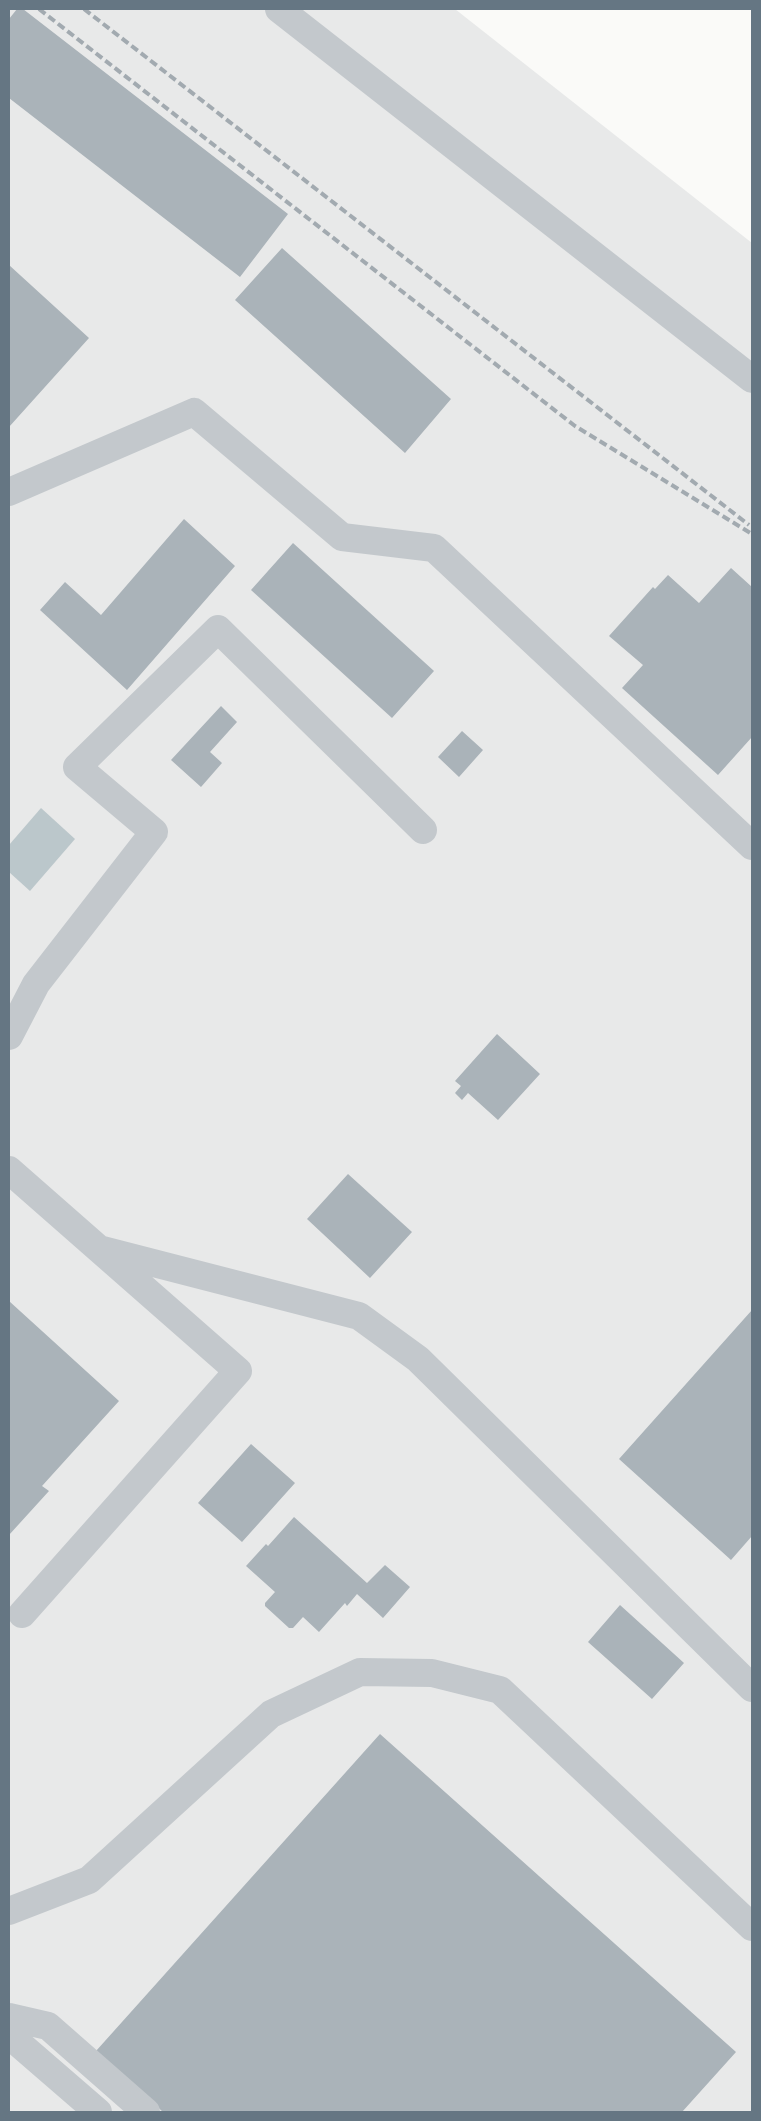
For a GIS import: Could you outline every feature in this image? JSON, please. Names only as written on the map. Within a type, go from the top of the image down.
[{"type":"lane","points":[[280,9],[752,379]]},
{"type":"lane","points":[[9,492],[194,412],[342,537],[434,548],[752,846]]},
{"type":"lane","points":[[10,1033],[36,984],[154,832],[77,767],[218,629],[423,830]]},
{"type":"lane","points":[[9,1170],[238,1371],[22,1614]]},
{"type":"lane","points":[[99,1249],[359,1316],[418,1359],[752,1688]]},
{"type":"lane","points":[[9,1912],[89,1880],[271,1714],[360,1672],[432,1672],[500,1690],[752,1927]]},
{"type":"lane","points":[[9,2017],[48,2026],[146,2112]]},
{"type":"lane","points":[[9,2035],[98,2112]]},
{"type":"shaded area","points":[[9,9],[455,9],[752,243],[752,2112],[9,2112]]},
{"type":"shaded area","points":[[41,808],[75,839],[30,891],[9,872],[9,845]]},
{"type":"building","points":[[17,9],[23,9],[288,214],[240,277],[9,98],[9,19]]},
{"type":"building","points":[[282,248],[451,399],[405,453],[235,300]]},
{"type":"building","points":[[9,265],[89,338],[9,427]]},
{"type":"building","points":[[184,519],[235,566],[127,690],[40,610],[65,582],[101,615]]},
{"type":"building","points":[[293,543],[434,671],[392,718],[251,590]]},
{"type":"building","points":[[731,568],[752,587],[752,737],[718,775],[622,688],[643,665],[609,636],[653,587],[655,589],[668,575],[699,603]]},
{"type":"building","points":[[221,706],[237,722],[210,752],[222,763],[201,787],[171,760]]},
{"type":"building","points":[[462,731],[483,750],[459,777],[438,757]]},
{"type":"building","points":[[497,1034],[540,1074],[498,1120],[468,1093],[462,1100],[455,1093],[461,1086],[455,1081]]},
{"type":"building","points":[[348,1174],[412,1232],[370,1278],[307,1219]]},
{"type":"building","points":[[9,1301],[119,1401],[42,1486],[49,1491],[9,1535]]},
{"type":"building","points":[[752,1310],[752,1536],[731,1560],[619,1459]]},
{"type":"building","points":[[251,1444],[295,1483],[242,1542],[198,1503]]},
{"type":"building","points":[[294,1517],[367,1583],[385,1565],[410,1587],[383,1618],[357,1594],[347,1606],[345,1603],[319,1632],[303,1617],[293,1628],[289,1628],[265,1606],[265,1603],[275,1592],[246,1566],[266,1544],[268,1546]]},
{"type":"building","points":[[620,1605],[684,1663],[652,1699],[588,1642]]},
{"type":"building","points":[[380,1734],[736,2052],[682,2112],[163,2112],[96,2051]]},
{"type":"railway","points":[[39,9],[575,426],[752,534]]},
{"type":"railway","points":[[84,9],[749,525]]}]
